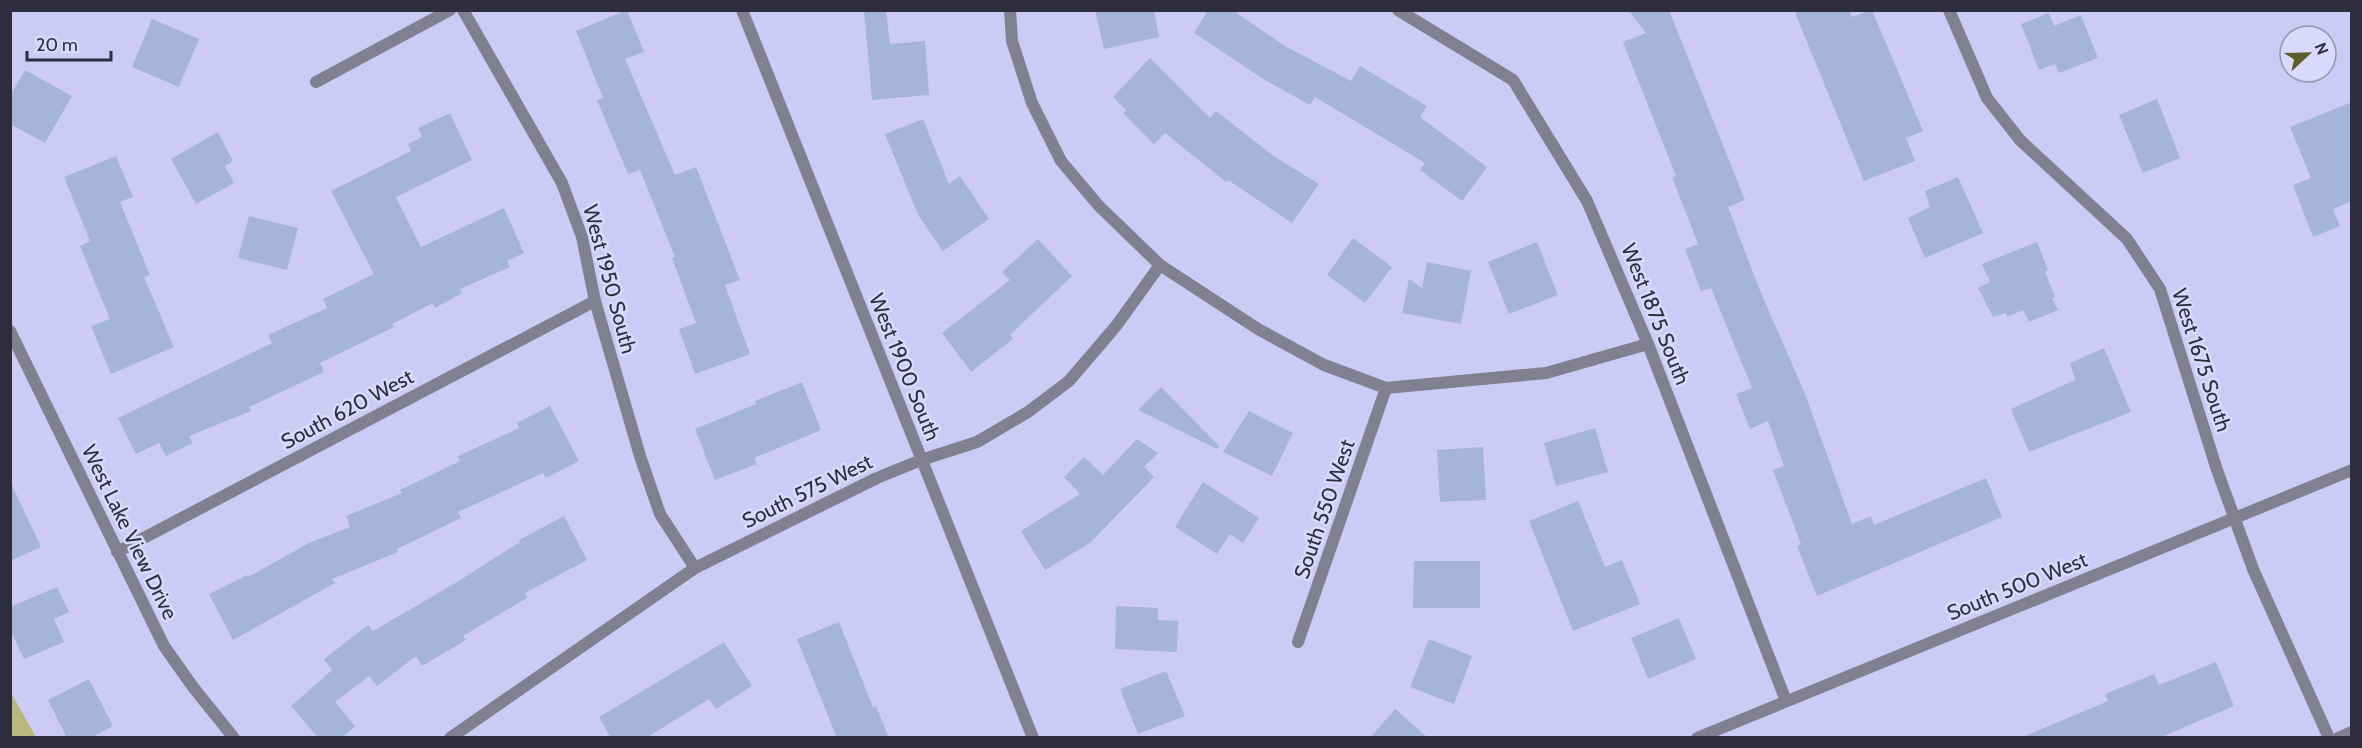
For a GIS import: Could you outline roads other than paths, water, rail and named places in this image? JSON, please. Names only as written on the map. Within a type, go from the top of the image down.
[{"type":"street","points":[[316,82],[450,10]]},
{"type":"street","name":"West 1950 South","points":[[463,10],[562,183],[582,237],[595,301],[640,456],[660,514],[695,568]]},
{"type":"street","name":"West 1900 South","points":[[742,10],[1033,738]]},
{"type":"street","points":[[1010,10],[1012,41],[1032,103],[1061,161],[1100,206],[1160,265],[1258,328],[1324,365],[1386,388],[1546,373],[1648,344]]},
{"type":"street","name":"West 1875 South","points":[[1398,10],[1513,80],[1587,201],[1648,344],[1786,701]]},
{"type":"street","name":"West 1675 South","points":[[1949,10],[1987,98],[2020,140],[2127,239],[2160,289],[2234,518],[2253,569],[2329,738]]},
{"type":"street","name":"South 575 West","points":[[450,738],[695,568],[877,478],[921,460],[977,442],[1028,412],[1069,381],[1116,326],[1160,265]]},
{"type":"street","name":"South 620 West","points":[[117,552],[595,301]]},
{"type":"street","name":"West Lake View Drive","points":[[10,331],[164,646],[234,738]]},
{"type":"street","name":"South 550 West","points":[[1298,642],[1386,388]]},
{"type":"street","name":"South 500 West","points":[[1697,738],[2352,470]]},
{"type":"street","points":[[2338,738],[2352,732]]}]
